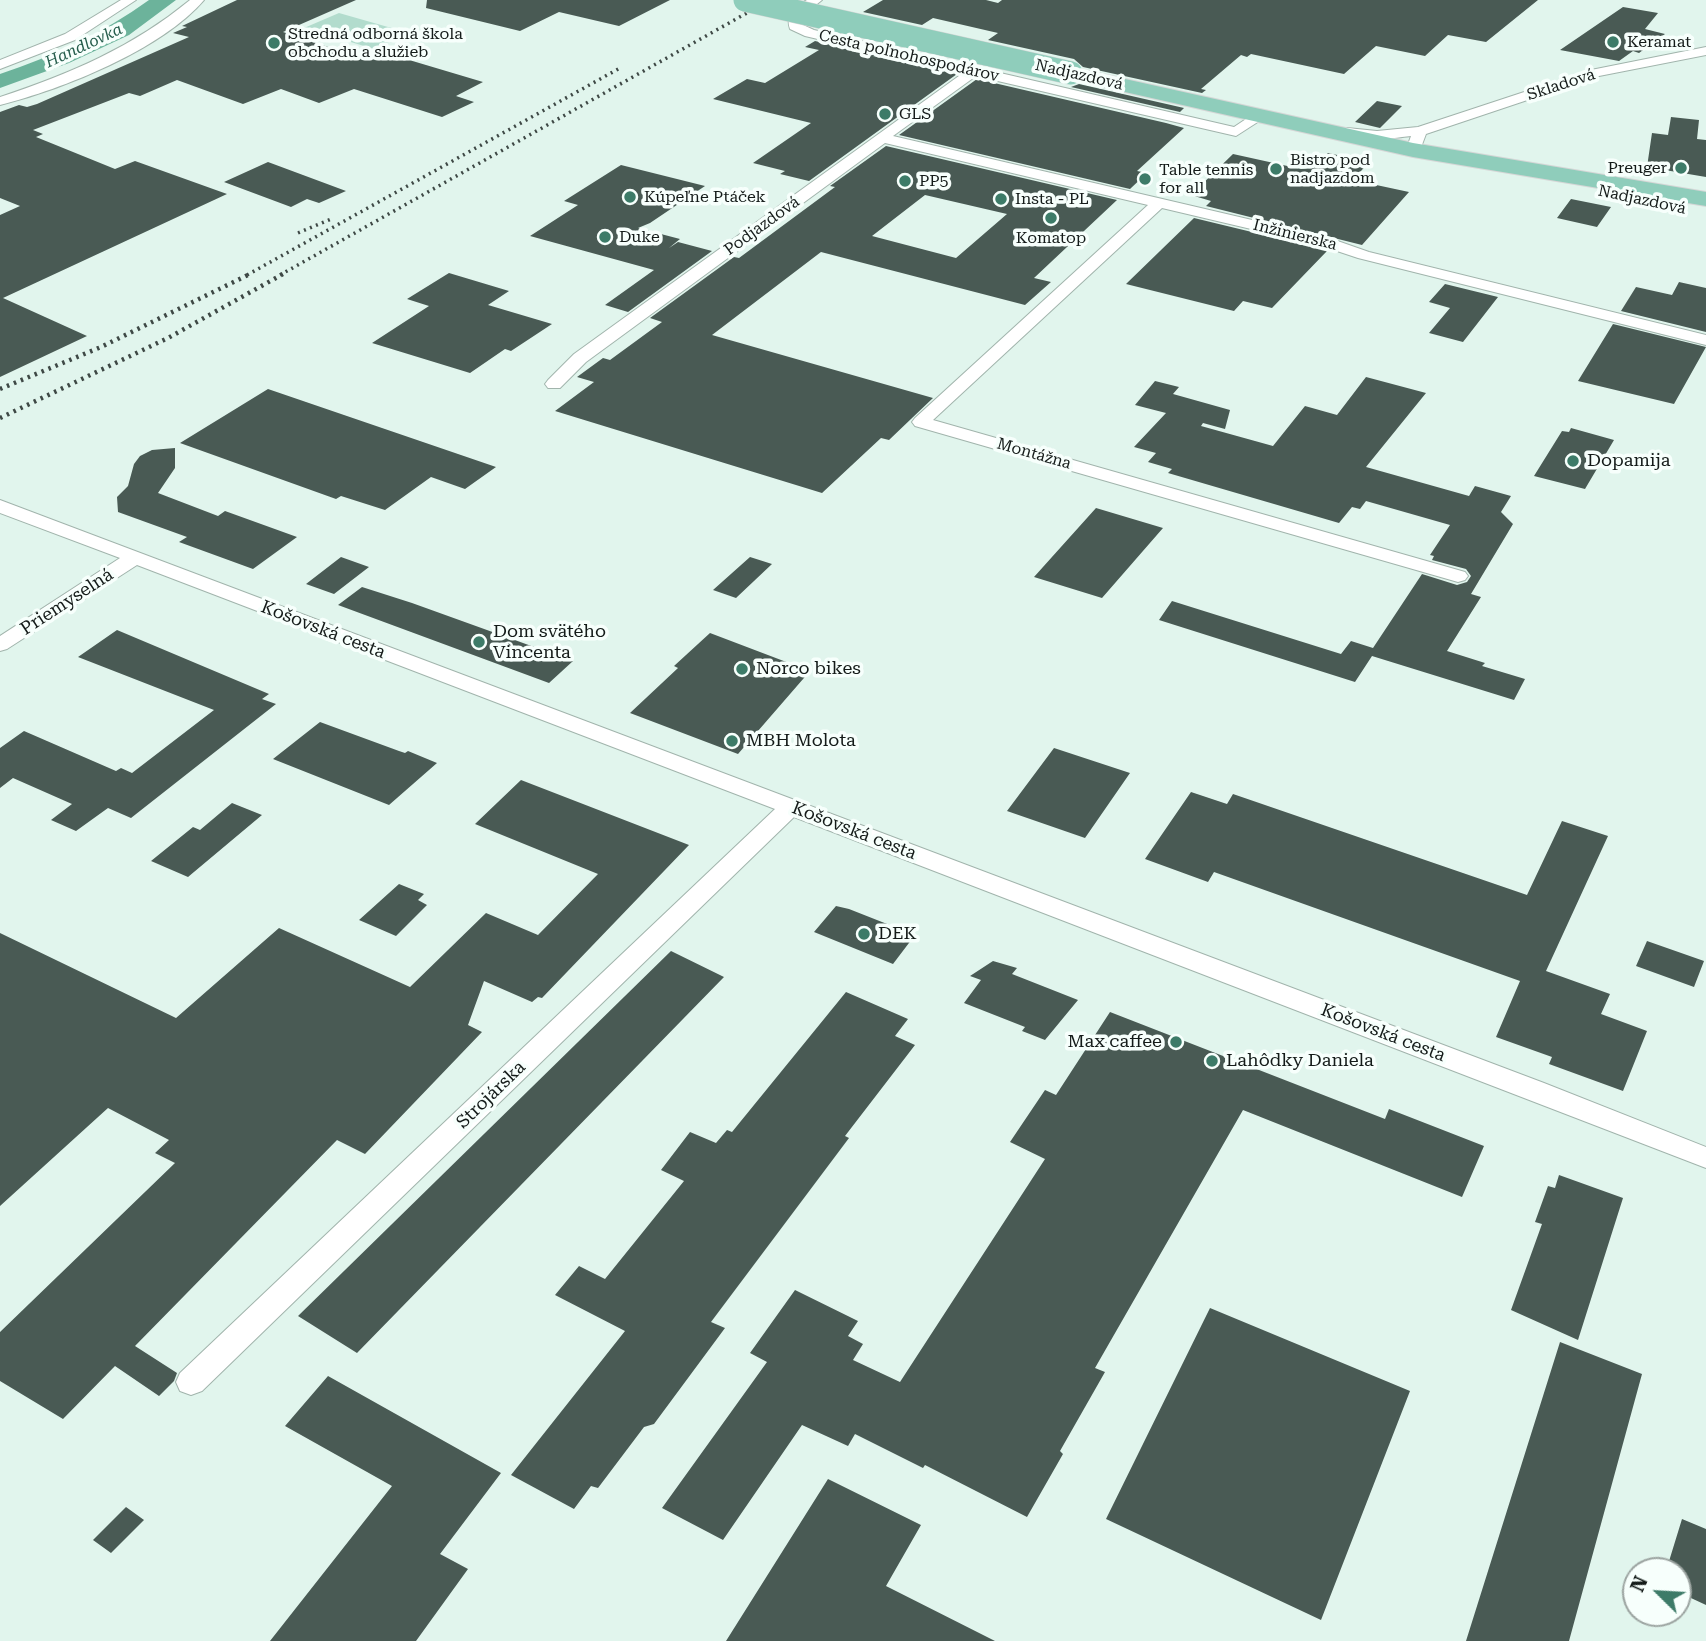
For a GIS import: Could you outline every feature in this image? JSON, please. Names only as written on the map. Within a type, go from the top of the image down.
[{"type":"main road","name":"Nadjazdová","points":[[745,0],[1326,131],[1417,141],[1705,202]]},
{"type":"street","points":[[0,65],[93,25],[130,0]]},
{"type":"street","points":[[0,101],[54,82],[125,51],[156,33],[198,0]]},
{"type":"street","name":"Cesta poľnohospodárov","points":[[816,0],[799,10],[795,17],[795,26],[810,33],[1236,132],[1260,116]]},
{"type":"street","name":"Skladová","points":[[1417,141],[1596,73],[1706,51]]},
{"type":"street","points":[[0,54],[19,59]]},
{"type":"street","name":"Podjazdová","points":[[554,384],[580,358],[974,71]]},
{"type":"street","name":"Inžinierska","points":[[882,138],[1324,241],[1364,255],[1706,340]]},
{"type":"street","name":"Montážna","points":[[1159,203],[921,422],[1458,576]]},
{"type":"street","name":"Košovská cesta","points":[[0,506],[1524,1086],[1706,1158]]},
{"type":"street","name":"Priemyselná","points":[[0,645],[134,558]]},
{"type":"street","name":"Strojárska","points":[[191,1382],[791,807]]},
{"type":"shaded area","points":[[339,13],[409,33],[374,49],[304,28]]},
{"type":"water","name":"Handlovka","points":[[149,0],[176,0],[129,35],[69,63],[0,88],[0,74],[77,43]]},
{"type":"building","points":[[237,0],[356,0],[283,32],[361,58],[379,51],[483,82],[456,96],[474,102],[442,117],[354,89],[319,103],[281,89],[243,104],[177,80],[140,96],[129,93],[33,130],[43,134],[36,137],[115,169],[135,161],[227,194],[3,298],[87,336],[0,377],[0,215],[20,206],[0,198],[0,112],[19,105],[27,107],[37,104],[189,37],[173,33]]},
{"type":"building","points":[[427,0],[670,0],[619,26],[559,12],[520,31],[426,8]]},
{"type":"building","points":[[883,0],[986,0],[998,3],[1002,0],[1538,0],[1486,42],[1448,35],[1425,56],[1376,46],[1344,74],[1251,54],[1247,57],[1241,55],[1201,89],[1206,90],[1202,93],[1083,67],[1074,59],[988,40],[998,33],[933,18],[922,25],[863,12]]},
{"type":"building","name":"Keramat","points":[[1623,7],[1658,13],[1645,29],[1665,34],[1639,53],[1633,51],[1619,61],[1560,50]]},
{"type":"building","points":[[815,41],[957,74],[809,181],[780,174],[785,171],[753,163],[811,123],[713,99],[747,79],[765,83],[819,50],[805,47]]},
{"type":"building","points":[[977,79],[1184,128],[1137,171],[1147,173],[1130,189],[899,135]]},
{"type":"building","points":[[1079,84],[1184,108],[1180,112],[1071,87]]},
{"type":"building","points":[[1377,101],[1402,106],[1380,128],[1355,122]]},
{"type":"building","points":[[1671,117],[1699,120],[1697,139],[1706,140],[1706,177],[1647,167],[1652,133],[1668,135]]},
{"type":"building","points":[[886,146],[1117,200],[1034,278],[1051,282],[1025,305],[821,252],[712,335],[933,398],[889,440],[881,438],[822,493],[555,411],[594,382],[577,377],[603,358],[610,360],[662,322],[650,318],[734,257],[739,258],[835,187],[830,186]],"holes":[[[925,195],[1007,214],[956,258],[872,236]]]},
{"type":"building","points":[[1328,153],[1369,162],[1353,180],[1409,192],[1362,245],[1206,206],[1211,201],[1191,195],[1233,154],[1301,169],[1314,168]]},
{"type":"building","points":[[268,162],[346,191],[319,203],[307,199],[291,207],[224,182]]},
{"type":"building","points":[[621,165],[705,186],[650,223],[638,228],[680,239],[669,248],[678,242],[712,251],[628,312],[605,305],[654,270],[530,236],[578,205],[564,201]]},
{"type":"building","points":[[1571,199],[1611,207],[1597,227],[1557,218]]},
{"type":"building","points":[[1194,218],[1327,251],[1272,308],[1243,301],[1234,311],[1126,284]]},
{"type":"building","points":[[449,273],[509,291],[488,305],[552,324],[511,351],[505,349],[470,373],[372,343],[429,306],[407,299]]},
{"type":"building","points":[[1679,282],[1706,288],[1706,332],[1621,311],[1636,287],[1672,295]]},
{"type":"building","points":[[1445,284],[1498,297],[1463,342],[1429,333],[1450,308],[1429,302]]},
{"type":"building","points":[[1613,324],[1706,347],[1674,404],[1578,381]]},
{"type":"building","points":[[1366,377],[1426,393],[1366,467],[1469,496],[1475,486],[1511,496],[1501,512],[1513,524],[1471,594],[1481,597],[1447,651],[1485,663],[1482,666],[1525,679],[1514,700],[1372,656],[1355,682],[1159,620],[1172,601],[1341,654],[1351,641],[1373,648],[1422,574],[1457,585],[1467,582],[1471,576],[1466,569],[1432,560],[1434,556],[1430,555],[1450,525],[1366,501],[1360,509],[1352,507],[1339,523],[1168,473],[1172,469],[1148,462],[1156,453],[1134,447],[1166,413],[1135,405],[1155,381],[1179,387],[1173,394],[1230,410],[1225,429],[1203,423],[1201,426],[1273,446],[1305,406],[1337,415]]},
{"type":"building","points":[[268,389],[496,467],[465,489],[431,477],[385,510],[341,496],[336,499],[180,443]]},
{"type":"building","name":"Dopamija","points":[[1571,428],[1614,440],[1585,489],[1534,476],[1562,431],[1569,432]]},
{"type":"building","points":[[175,448],[175,468],[158,493],[218,516],[225,511],[297,537],[253,569],[179,542],[187,537],[118,512],[117,497],[128,486],[134,464],[140,456],[152,450]]},
{"type":"building","points":[[1096,508],[1163,528],[1102,598],[1034,577]]},
{"type":"building","points":[[341,557],[369,567],[334,594],[306,584]]},
{"type":"building","points":[[750,557],[772,564],[736,598],[713,590]]},
{"type":"building","points":[[362,587],[573,661],[549,683],[338,605]]},
{"type":"building","points":[[117,630],[269,694],[262,699],[276,704],[131,818],[108,808],[76,831],[51,820],[72,804],[13,778],[0,788],[0,748],[24,731],[116,771],[121,768],[132,773],[214,710],[78,657]]},
{"type":"building","points":[[710,633],[810,671],[738,754],[630,713],[678,668],[674,666]]},
{"type":"building","points":[[320,722],[437,763],[389,805],[273,759]]},
{"type":"building","points":[[1054,748],[1130,773],[1085,838],[1007,811]]},
{"type":"building","points":[[521,780],[689,845],[542,998],[538,997],[532,1002],[484,981],[468,1025],[482,1032],[365,1154],[337,1140],[135,1346],[177,1373],[174,1381],[159,1396],[115,1366],[63,1419],[0,1381],[0,1332],[175,1163],[155,1153],[169,1140],[108,1108],[0,1206],[0,933],[176,1018],[279,928],[410,987],[486,913],[538,935],[598,874],[475,824]]},
{"type":"building","points":[[1191,792],[1227,804],[1233,794],[1527,895],[1562,821],[1608,836],[1546,971],[1610,994],[1601,1014],[1647,1031],[1623,1091],[1549,1064],[1552,1057],[1496,1037],[1520,981],[1214,872],[1208,882],[1145,859]]},
{"type":"building","points":[[232,803],[262,815],[188,877],[151,861],[193,827],[200,830]]},
{"type":"building","points":[[399,884],[424,894],[418,900],[427,905],[396,936],[359,920]]},
{"type":"building","name":"DEK","points":[[836,906],[915,935],[893,964],[814,932]]},
{"type":"building","points":[[1647,941],[1704,961],[1694,987],[1636,966]]},
{"type":"building","points":[[671,951],[724,977],[357,1353],[298,1316]]},
{"type":"building","points":[[993,961],[1017,968],[1012,974],[1078,1000],[1045,1040],[1022,1031],[1025,1027],[964,1003],[981,980],[970,976]]},
{"type":"building","points":[[846,992],[908,1019],[895,1036],[915,1045],[845,1136],[849,1138],[711,1322],[725,1328],[654,1424],[644,1427],[598,1488],[591,1486],[574,1509],[511,1475],[625,1331],[555,1295],[579,1266],[605,1279],[684,1181],[661,1170],[690,1132],[716,1143],[727,1130],[732,1132]]},
{"type":"building","points":[[1110,1012],[1385,1119],[1389,1109],[1484,1146],[1462,1197],[1243,1110],[1095,1368],[1105,1372],[1060,1451],[1063,1454],[1027,1517],[925,1465],[923,1468],[855,1434],[848,1446],[802,1425],[723,1540],[662,1508],[767,1362],[750,1353],[795,1290],[858,1321],[848,1336],[863,1344],[853,1360],[900,1382],[1045,1159],[1010,1142],[1045,1090],[1056,1095]]},
{"type":"building","points":[[1559,1175],[1623,1198],[1578,1340],[1511,1310],[1542,1224],[1535,1222],[1548,1186],[1555,1188]]},
{"type":"building","points":[[1210,1308],[1410,1391],[1321,1620],[1106,1519]]},
{"type":"building","points":[[1560,1342],[1642,1374],[1569,1641],[1466,1641]]},
{"type":"building","points":[[328,1376],[501,1473],[440,1554],[468,1569],[416,1641],[270,1641],[392,1486],[285,1426]]},
{"type":"building","points":[[828,1479],[921,1525],[886,1586],[995,1641],[726,1641]]},
{"type":"building","points":[[126,1507],[144,1520],[111,1553],[93,1540]]},
{"type":"building","points":[[1682,1519],[1706,1529],[1706,1605],[1692,1598],[1692,1557],[1670,1557]]},
{"type":"railway","points":[[280,275],[770,0]]},
{"type":"railway","points":[[247,275],[620,68]]},
{"type":"railway","points":[[298,233],[331,219]]},
{"type":"railway","points":[[0,389],[101,347],[250,274]]},
{"type":"railway","points":[[0,418],[168,338],[283,274]]},
{"type":"place","name":"Keramat","points":[[1613,42]]},
{"type":"place","name":"Stredná odborná škola obchodu a služieb","points":[[274,43]]},
{"type":"place","name":"GLS","points":[[885,114]]},
{"type":"place","name":"Preuger","points":[[1681,168]]},
{"type":"place","name":"Bistro pod nadjazdom","points":[[1276,169]]},
{"type":"place","name":"Table tennis for all","points":[[1145,179]]},
{"type":"place","name":"PP5","points":[[905,181]]},
{"type":"place","name":"Kúpeľne Ptáček","points":[[630,197]]},
{"type":"place","name":"Insta - PL","points":[[1001,199]]},
{"type":"place","name":"Komatop","points":[[1051,218]]},
{"type":"place","name":"Duke","points":[[605,237]]},
{"type":"place","name":"Dopamija","points":[[1573,461]]},
{"type":"place","name":"Dom svätého Vincenta","points":[[479,642]]},
{"type":"place","name":"Norco bikes","points":[[742,669]]},
{"type":"place","name":"MBH Molota","points":[[732,741]]},
{"type":"place","name":"DEK","points":[[864,934]]},
{"type":"place","name":"Max caffee","points":[[1176,1042]]},
{"type":"place","name":"Lahôdky Daniela","points":[[1212,1061]]}]
